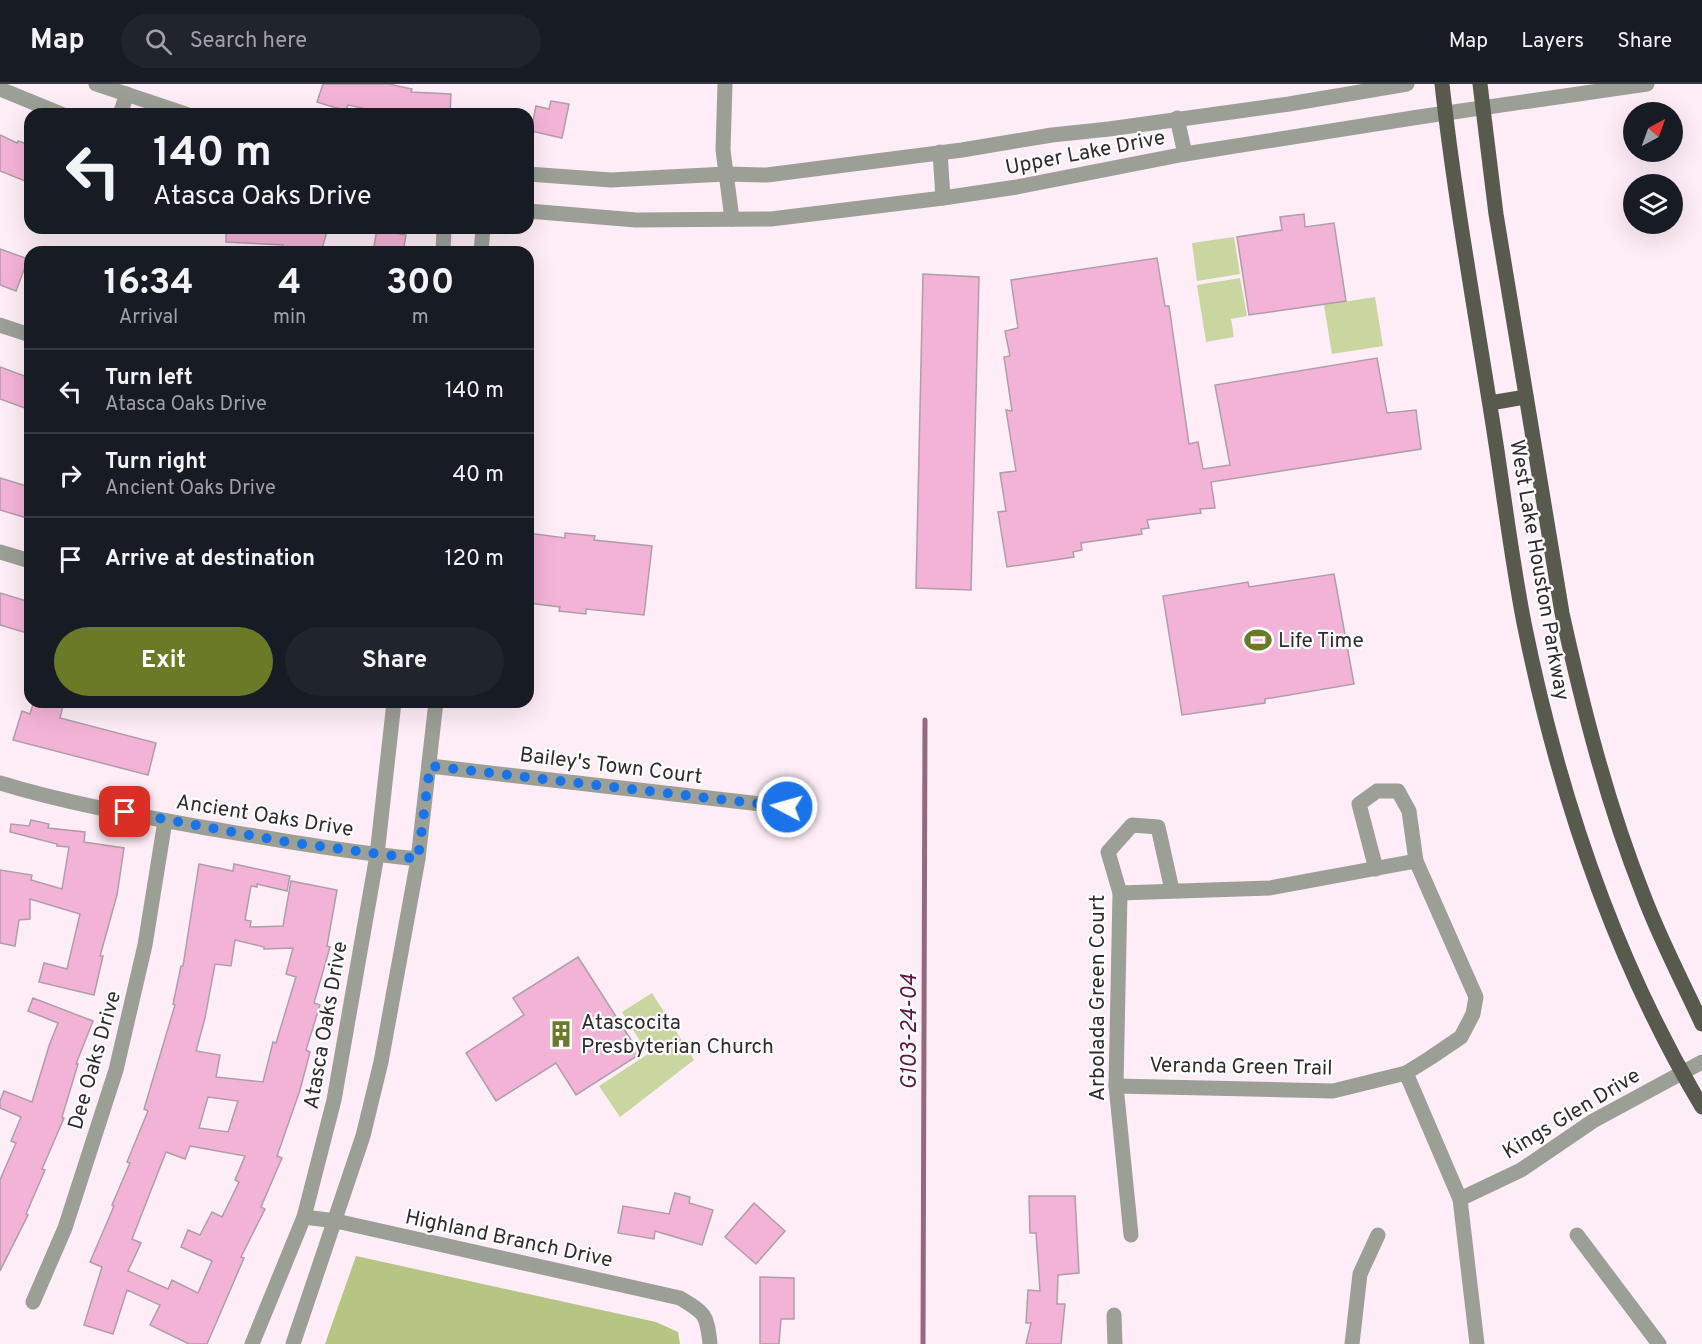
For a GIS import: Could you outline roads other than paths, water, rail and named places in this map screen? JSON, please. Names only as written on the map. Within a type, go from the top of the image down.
[{"type":"main road","name":"West Lake Houston Parkway","points":[[1442,84],[1473,309],[1524,621],[1549,732],[1580,841],[1611,922],[1647,1005],[1681,1072],[1702,1107]]},
{"type":"main road","name":"West Lake Houston Parkway","points":[[1480,84],[1496,214],[1562,613],[1594,745],[1621,833],[1643,895],[1702,1024]]},
{"type":"main road","points":[[1490,402],[1526,397]]},
{"type":"street","points":[[96,84],[168,108]]},
{"type":"street","points":[[725,84],[723,150],[732,219]]},
{"type":"street","name":"Upper Lake Drive","points":[[534,174],[611,180],[726,174],[767,175],[1289,104],[1407,84]]},
{"type":"street","name":"Upper Lake Drive","points":[[534,212],[636,220],[771,219],[943,198],[1185,154],[1647,84]]},
{"type":"street","points":[[0,89],[46,108]]},
{"type":"street","points":[[122,108],[127,94]]},
{"type":"street","points":[[1177,118],[1185,154]]},
{"type":"street","points":[[940,152],[943,198]]},
{"type":"street","points":[[0,325],[24,333]]},
{"type":"street","points":[[0,552],[24,559]]},
{"type":"street","name":"Atasca Oaks Drive","points":[[252,1344],[304,1216],[334,1100],[377,855],[393,708]]},
{"type":"street","points":[[293,1344],[363,1136],[381,1062],[418,859],[435,708]]},
{"type":"street","name":"Bailey's Town Court","points":[[430,766],[787,807]]},
{"type":"street","name":"Ancient Oaks Drive","points":[[0,783],[65,800],[165,820],[287,842],[418,859]]},
{"type":"street","points":[[1120,893],[1270,888],[1416,861],[1409,811],[1398,791],[1377,791],[1359,804],[1376,868]]},
{"type":"street","name":"Dee Oaks Drive","points":[[33,1302],[65,1228],[116,1070],[145,945],[165,820]]},
{"type":"street","name":"Arbolada Green Court","points":[[1131,1235],[1116,1086],[1120,893],[1108,852],[1132,825],[1158,827],[1172,890]]},
{"type":"street","name":"Veranda Green Trail","points":[[1116,1086],[1333,1091],[1406,1073],[1461,1037],[1473,1014],[1476,997],[1416,861]]},
{"type":"street","name":"Kings Glen Drive","points":[[1460,1199],[1521,1170],[1593,1122],[1702,1062]]},
{"type":"street","points":[[1406,1073],[1460,1199],[1477,1344]]},
{"type":"street","name":"Highland Branch Drive","points":[[304,1216],[336,1221],[680,1298],[701,1311],[709,1327],[710,1344]]},
{"type":"street","points":[[1352,1344],[1360,1274],[1378,1235]]},
{"type":"street","points":[[1577,1235],[1659,1344]]},
{"type":"street","points":[[1114,1315],[1115,1344]]},
{"type":"waterway","name":"G103-24-04","points":[[923,1344],[925,720]]},
{"type":"place","name":"Life Time","points":[[1258,640]]},
{"type":"place","name":"Atascocita Presbyterian Church","points":[[561,1034]]}]
